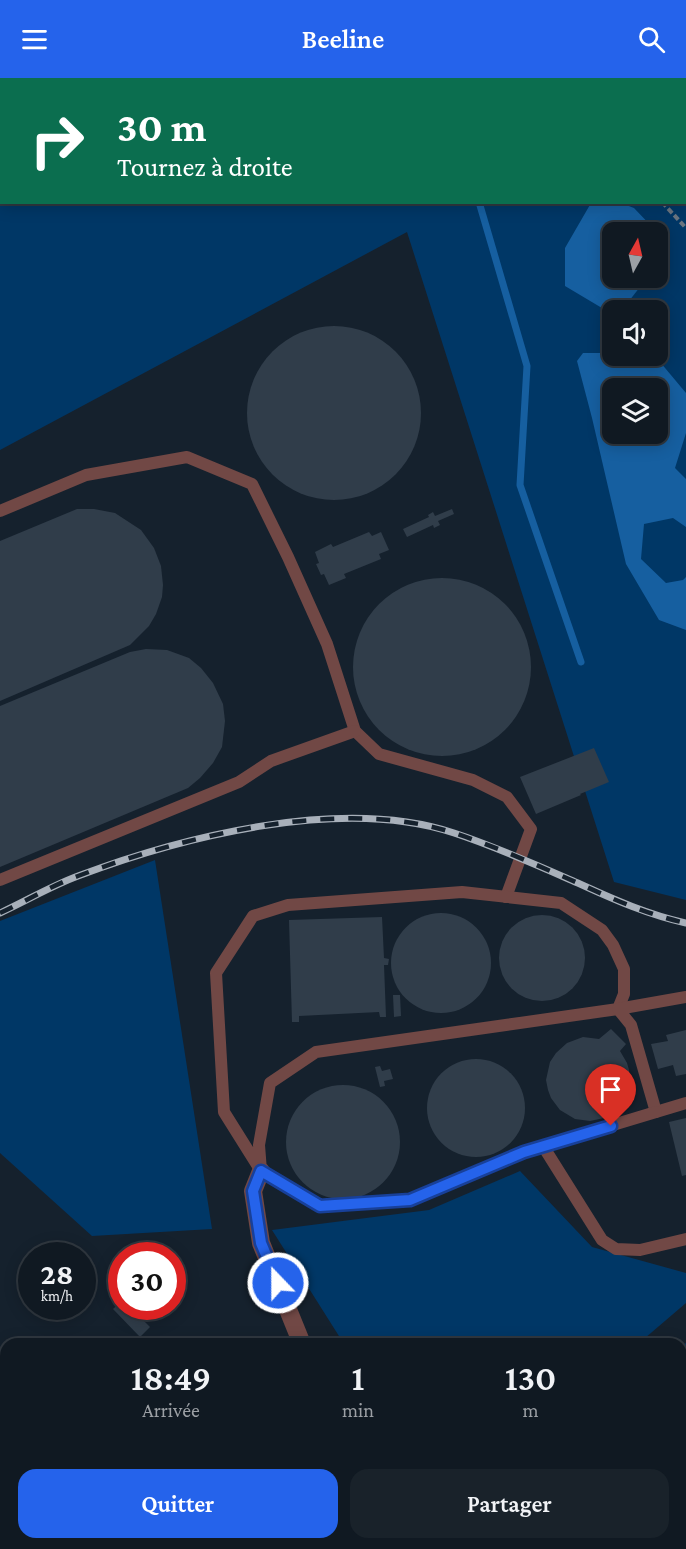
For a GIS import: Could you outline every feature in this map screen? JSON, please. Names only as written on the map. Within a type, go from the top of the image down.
[{"type":"street","points":[[261,1171],[253,1191],[261,1243],[300,1338]]},
{"type":"lane","points":[[0,511],[86,475],[187,457],[252,484],[327,644],[355,731],[379,754],[473,780],[507,797],[531,829],[506,897]]},
{"type":"lane","points":[[0,880],[239,782],[271,761],[355,731]]},
{"type":"lane","points":[[618,1009],[624,994],[624,969],[613,945],[602,930],[561,903],[462,892],[288,905],[253,916],[216,974],[224,1112],[261,1171],[320,1206],[410,1200],[524,1152],[686,1103]]},
{"type":"lane","points":[[261,1171],[259,1145],[270,1083],[316,1052],[618,1009],[686,997]]},
{"type":"lane","points":[[618,1009],[632,1025],[656,1112]]},
{"type":"lane","points":[[543,1146],[602,1239],[616,1249],[640,1250],[686,1239]]},
{"type":"path","points":[[664,204],[686,228]]},
{"type":"shaded area","points":[[0,204],[686,204],[686,900],[614,882],[407,232],[0,450]]},
{"type":"shaded area","points":[[590,204],[624,204],[634,208],[647,222],[602,222],[602,288],[639,288],[630,300],[602,300],[602,308],[565,286],[565,248]]},
{"type":"shaded area","points":[[583,353],[602,353],[602,366],[663,366],[686,393],[686,433],[675,468],[686,479],[686,527],[673,518],[644,524],[641,559],[666,583],[683,580],[686,577],[686,630],[659,620],[626,564],[577,361]]},
{"type":"shaded area","points":[[155,860],[212,1229],[92,1236],[0,1153],[0,921]]},
{"type":"shaded area","points":[[520,1171],[592,1247],[686,1273],[686,1303],[645,1338],[340,1338],[272,1230],[429,1210]]},
{"type":"building","points":[[334,326],[367,333],[382,341],[395,352],[406,365],[414,380],[421,413],[414,446],[406,461],[395,474],[382,485],[367,493],[334,500],[301,493],[286,485],[273,474],[262,461],[254,446],[247,413],[254,380],[262,365],[273,352],[286,341],[301,333]]},
{"type":"building","points":[[77,509],[115,513],[141,530],[154,548],[161,566],[162,597],[156,614],[149,626],[130,645],[0,701],[0,541]]},
{"type":"building","points":[[452,509],[454,514],[438,521],[440,525],[434,528],[433,525],[407,537],[403,529],[429,517],[428,515],[433,512],[435,516]]},
{"type":"building","points":[[369,532],[372,536],[381,532],[389,550],[379,554],[381,559],[344,574],[346,578],[329,585],[316,564],[319,563],[315,552],[331,544],[333,547]]},
{"type":"building","points":[[442,578],[476,585],[505,604],[524,633],[531,667],[524,701],[505,730],[476,749],[442,756],[408,749],[379,730],[360,701],[353,667],[360,633],[379,604],[408,585]]},
{"type":"building","points":[[146,649],[167,650],[189,658],[213,683],[223,704],[225,721],[222,747],[213,763],[188,788],[0,867],[0,706],[130,652]]},
{"type":"building","points":[[594,748],[609,782],[536,814],[520,777]]},
{"type":"building","points":[[431,913],[451,913],[477,927],[488,944],[491,963],[488,982],[477,999],[451,1013],[431,1013],[413,1005],[399,991],[391,973],[391,953],[399,935],[413,921]]},
{"type":"building","points":[[542,915],[559,918],[573,927],[582,941],[585,958],[582,975],[573,989],[559,998],[542,1001],[525,998],[511,989],[502,975],[499,958],[502,941],[511,927],[525,918]]},
{"type":"building","points":[[382,917],[384,958],[389,959],[388,965],[384,965],[386,1017],[380,1017],[379,1012],[299,1016],[299,1022],[292,1022],[289,920]]},
{"type":"building","points":[[393,995],[400,995],[401,1016],[394,1017]]},
{"type":"building","points":[[611,1029],[626,1044],[620,1051],[629,1070],[630,1084],[627,1096],[617,1109],[604,1118],[590,1121],[575,1119],[560,1110],[551,1098],[546,1080],[550,1062],[567,1043],[583,1037],[599,1039]]},
{"type":"building","points":[[686,1030],[686,1074],[676,1076],[673,1065],[658,1069],[651,1044],[668,1041],[666,1035]]},
{"type":"building","points":[[476,1059],[495,1063],[511,1073],[521,1089],[525,1108],[521,1127],[511,1143],[495,1153],[476,1157],[457,1153],[441,1143],[431,1127],[427,1108],[431,1089],[441,1073],[457,1063]]},
{"type":"building","points":[[380,1066],[382,1071],[390,1069],[393,1079],[384,1081],[385,1086],[380,1087],[375,1067]]},
{"type":"building","points":[[343,1085],[365,1090],[383,1102],[395,1120],[400,1142],[395,1164],[383,1182],[365,1194],[343,1199],[321,1194],[303,1182],[291,1164],[286,1142],[291,1120],[303,1102],[321,1090]]},
{"type":"building","points":[[686,1118],[686,1175],[682,1176],[669,1122]]},
{"type":"building","points":[[124,1320],[143,1320],[150,1327],[140,1337]]},
{"type":"waterway","points":[[480,204],[527,366],[520,485],[581,662]]},
{"type":"railway","points":[[0,913],[68,880],[166,847],[264,826],[314,820],[363,818],[410,823],[454,833],[518,857],[606,896],[659,916],[686,923]]},
{"type":"route","points":[[278,1283],[261,1243],[253,1191],[261,1171],[320,1206],[410,1200],[524,1152],[611,1126]]}]
